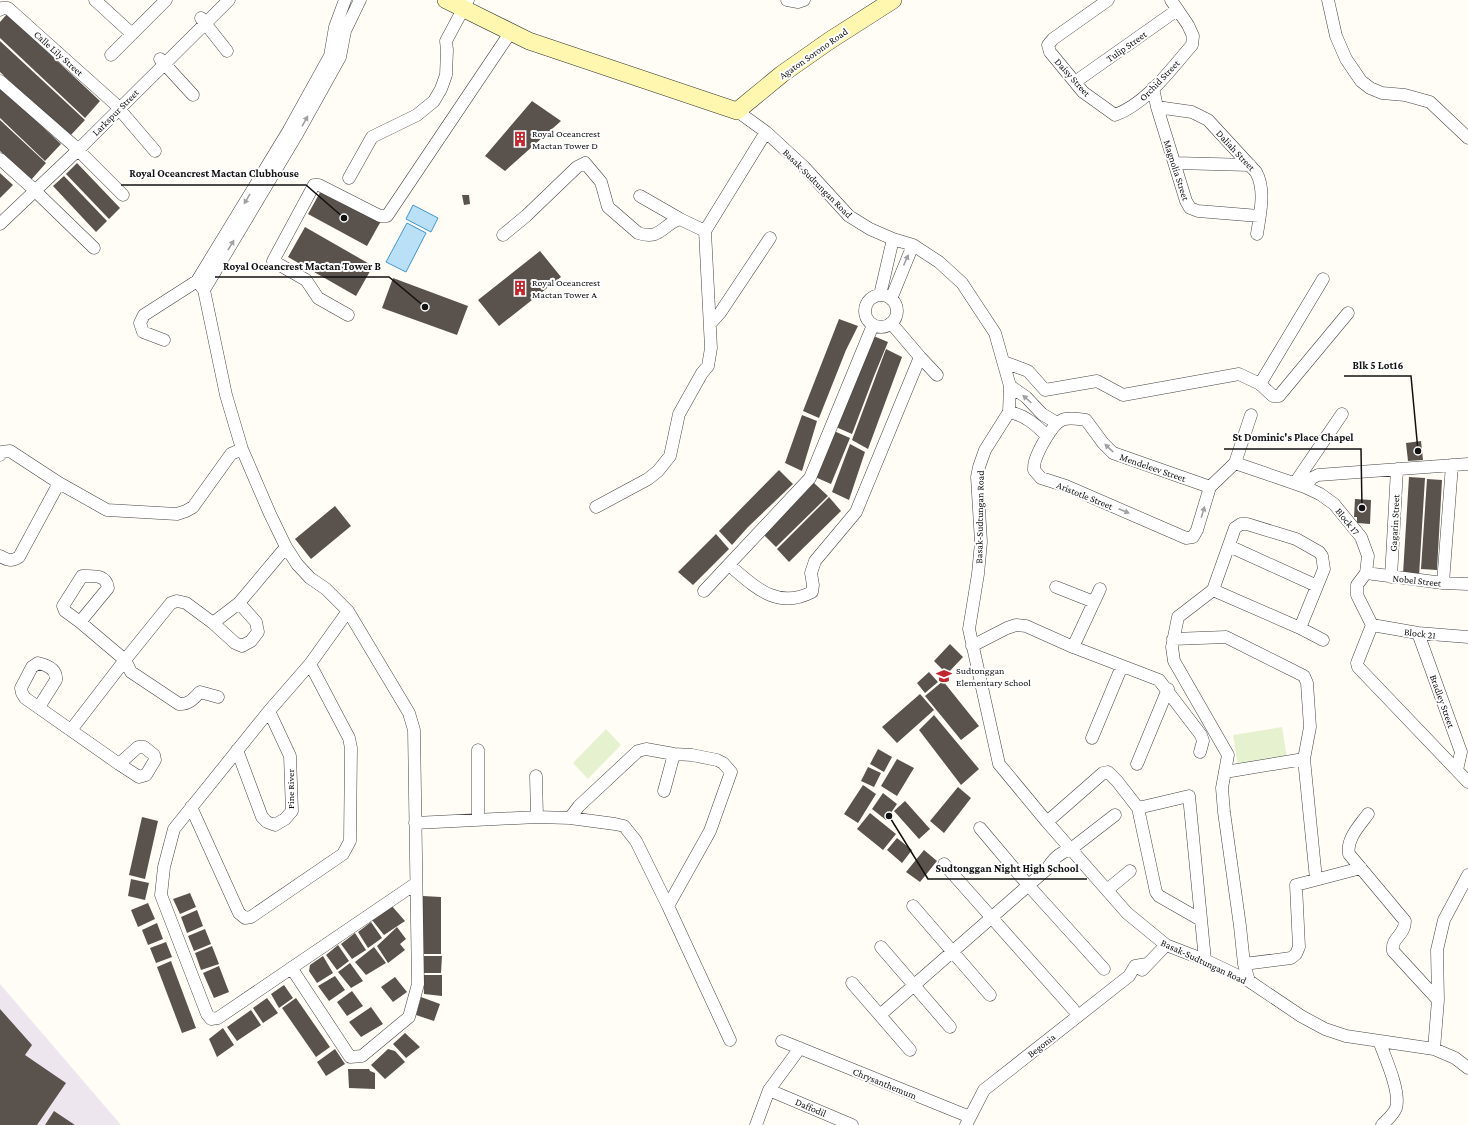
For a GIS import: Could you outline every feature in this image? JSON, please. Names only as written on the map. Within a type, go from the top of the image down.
[{"type":"street","points":[[95,0],[132,34]]},
{"type":"street","points":[[112,55],[166,0]]},
{"type":"street","name":"Larkspur Street","points":[[0,224],[33,188],[202,20],[217,0]]},
{"type":"street","name":"Larkspur Street","points":[[202,20],[229,0]]},
{"type":"street","points":[[164,340],[143,332],[140,323],[144,315],[200,286],[340,57],[340,29],[345,0]]},
{"type":"street","points":[[340,29],[360,0]]},
{"type":"street","name":"Basak-Sudtungan Road","points":[[446,0],[465,4],[510,32],[548,48],[737,111],[766,132],[804,167],[849,216],[870,229],[893,239],[913,245],[939,262],[962,283],[995,333],[1010,386],[1009,412],[985,450],[977,477],[981,542],[978,574],[969,629],[999,764],[1047,822],[1126,912],[1166,945],[1205,960],[1249,981],[1301,1016],[1325,1029],[1346,1036],[1434,1049],[1455,1058],[1468,1068]]},
{"type":"street","points":[[787,0],[798,2],[804,0]]},
{"type":"street","name":"Agaton Sorono Road","points":[[737,111],[782,74],[875,6],[893,0]]},
{"type":"street","name":"Daisy Street","points":[[1108,0],[1048,44],[1050,52],[1083,92],[1115,115],[1122,112]]},
{"type":"street","points":[[1328,0],[1336,36],[1346,59],[1361,81],[1370,88],[1382,93],[1405,95],[1430,102],[1468,138]]},
{"type":"street","points":[[349,178],[372,137],[417,115],[434,101],[441,89],[446,75],[446,41],[465,4]]},
{"type":"street","name":"Orchid Street","points":[[1122,112],[1130,108],[1153,88],[1192,45],[1193,36],[1188,25],[1174,5]]},
{"type":"street","name":"Tulip Street","points":[[1075,82],[1174,5]]},
{"type":"street","name":"Calle Lily Street","points":[[1,9],[8,8],[116,106],[155,151]]},
{"type":"street","points":[[202,20],[227,52]]},
{"type":"street","points":[[348,315],[318,298],[306,280],[273,261],[314,185],[319,185],[380,216],[387,216],[510,32]]},
{"type":"street","points":[[162,61],[193,95]]},
{"type":"street","points":[[0,80],[75,147],[123,195]]},
{"type":"street","name":"Magnolia Street","points":[[1153,88],[1157,107],[1186,201],[1190,208],[1198,211],[1259,216]]},
{"type":"street","name":"Daliah Street","points":[[1157,107],[1192,112],[1204,117],[1256,172],[1261,180],[1262,194],[1257,234]]},
{"type":"street","points":[[596,507],[648,479],[658,471],[670,456],[679,414],[702,373],[708,366],[711,348],[705,231],[766,132]]},
{"type":"street","points":[[0,159],[33,188],[94,248]]},
{"type":"street","points":[[503,235],[526,216],[577,167],[585,163],[601,182],[608,207],[638,233],[643,235],[653,235],[659,233],[676,220],[680,219]]},
{"type":"street","points":[[1175,163],[1250,165]]},
{"type":"street","name":"Larkspur Street","points":[[0,215],[33,188]]},
{"type":"street","points":[[640,196],[680,219],[705,231]]},
{"type":"street","points":[[710,324],[720,313],[770,238]]},
{"type":"street","points":[[886,297],[893,239]]},
{"type":"street","points":[[886,297],[913,245]]},
{"type":"street","points":[[1260,384],[1323,279]]},
{"type":"street","points":[[200,286],[226,395],[242,449],[270,514],[286,547],[297,564],[310,578],[326,589],[348,611],[409,713],[414,730],[415,884],[418,984],[409,1017],[362,1056],[350,1056],[292,969]]},
{"type":"street","points":[[886,297],[894,303],[896,313],[891,323],[883,327],[873,325],[866,318],[865,307],[871,298],[886,297]]},
{"type":"street","points":[[1004,362],[1028,371],[1045,390],[1097,382],[1122,395],[1239,374],[1260,384],[1272,396],[1279,396],[1348,313]]},
{"type":"street","points":[[891,323],[920,357],[938,375]]},
{"type":"street","points":[[704,591],[810,478],[873,325]]},
{"type":"street","points":[[729,565],[755,587],[770,596],[786,599],[803,597],[812,592],[812,573],[815,561],[856,512],[920,357]]},
{"type":"street","points":[[1010,386],[1026,397],[1042,414],[1059,421]]},
{"type":"street","points":[[1009,412],[1020,414],[1037,426],[1047,436]]},
{"type":"street","points":[[1210,487],[1235,463],[1251,414]]},
{"type":"street","points":[[1300,485],[1342,414]]},
{"type":"street","name":"Mendeleev Street","points":[[1059,421],[1073,418],[1086,420],[1103,443],[1113,453],[1210,487]]},
{"type":"street","name":"Aristotle Street","points":[[1059,421],[1047,436],[1034,462],[1034,470],[1041,478],[1066,486],[1186,538],[1193,537],[1197,530],[1210,487]]},
{"type":"street","points":[[0,455],[2,452],[10,451],[59,483],[108,510],[177,514],[186,512],[193,507],[231,454],[242,449]]},
{"type":"street","name":"Block 17","points":[[1235,463],[1300,485],[1320,494],[1334,504],[1361,537],[1368,556],[1366,573],[1357,585],[1357,596],[1372,625]]},
{"type":"street","points":[[1300,485],[1318,475],[1468,464]]},
{"type":"street","points":[[1443,583],[1452,465]]},
{"type":"street","name":"Gagarin Street","points":[[1391,577],[1397,469]]},
{"type":"street","points":[[0,556],[8,560],[14,560],[19,557],[59,483]]},
{"type":"street","points":[[1249,981],[1244,964],[1224,812],[1222,788],[1228,755],[1174,661],[1172,646],[1173,639],[1178,617],[1212,590],[1235,528],[1241,524],[1247,524],[1296,539],[1319,552],[1322,556],[1324,569],[1300,628]]},
{"type":"street","points":[[1229,546],[1317,586]]},
{"type":"street","points":[[212,623],[239,603],[286,547]]},
{"type":"street","name":"Nobel Street","points":[[1366,573],[1443,583],[1468,584]]},
{"type":"street","points":[[1056,587],[1094,602]]},
{"type":"street","points":[[1073,647],[1100,589]]},
{"type":"street","points":[[1212,590],[1300,628],[1323,640]]},
{"type":"street","points":[[71,730],[171,603],[177,601],[186,604],[212,623],[235,643],[242,646],[251,641],[258,632],[256,622],[239,603]]},
{"type":"street","points":[[348,611],[310,664],[269,711],[174,829],[164,866],[161,895],[207,1014],[211,1019],[218,1018],[415,884]]},
{"type":"street","points":[[80,622],[125,660],[131,672],[179,704],[184,705],[190,702],[200,692],[218,697]]},
{"type":"street","points":[[972,646],[1007,628],[1016,625],[1026,626],[1073,647],[1159,680],[1201,735],[1203,741],[1200,752]]},
{"type":"street","points":[[1372,625],[1357,663],[1358,667],[1468,782]]},
{"type":"street","name":"Block 21","points":[[1372,625],[1418,633],[1468,637]]},
{"type":"street","name":"Bradley Street","points":[[1418,633],[1461,752],[1457,770]]},
{"type":"street","points":[[1173,639],[1226,637],[1304,676],[1307,683],[1310,727],[1304,759],[1316,879]]},
{"type":"street","points":[[191,807],[238,913],[245,918],[251,917],[343,854],[350,841],[351,748],[349,738],[310,664]]},
{"type":"street","points":[[1092,738],[1122,666]]},
{"type":"street","points":[[1137,764],[1168,690]]},
{"type":"street","points":[[39,706],[119,764]]},
{"type":"street","name":"Pine River","points":[[237,750],[262,817],[267,822],[275,824],[285,819],[292,811],[290,756],[269,711]]},
{"type":"street","points":[[570,818],[579,806],[638,751],[646,749],[674,754],[692,755],[717,760],[723,763],[731,772],[710,831],[668,906]]},
{"type":"street","points":[[478,750],[478,820]]},
{"type":"street","points":[[664,791],[674,754]]},
{"type":"street","points":[[1225,772],[1304,759]]},
{"type":"street","points":[[1047,822],[1102,773],[1108,772],[1138,808],[1156,892],[1160,896],[1202,920]]},
{"type":"street","points":[[536,776],[537,817]]},
{"type":"street","points":[[1138,808],[1189,796],[1205,960]]},
{"type":"street","points":[[1368,814],[1351,838],[1348,847],[1349,854],[1404,921],[1405,927],[1394,942],[1392,947],[1393,951],[1438,1000]]},
{"type":"street","points":[[880,1015],[1028,885],[1047,869],[1062,862],[1067,857],[1071,849],[1115,815]]},
{"type":"street","points":[[415,824],[537,817],[570,818],[624,826],[636,841],[730,1040]]},
{"type":"street","points":[[980,828],[1028,885],[1104,969]]},
{"type":"street","points":[[944,864],[1073,1009]]},
{"type":"street","points":[[1244,964],[1291,958],[1296,954],[1299,947],[1296,885],[1361,868]]},
{"type":"street","points":[[1107,890],[1130,871]]},
{"type":"street","points":[[1434,1049],[1438,1000],[1437,950],[1444,920],[1468,875]]},
{"type":"street","points":[[913,906],[990,995]]},
{"type":"street","name":"Begonia","points":[[968,1121],[984,1090],[1166,945]]},
{"type":"street","points":[[881,947],[950,1027]]},
{"type":"street","points":[[852,983],[910,1050]]},
{"type":"street","name":"Chrysanthemum","points":[[782,1041],[968,1121]]},
{"type":"street","points":[[1379,1041],[1396,1090],[1397,1099],[1396,1109],[1382,1125]]},
{"type":"street","points":[[756,1125],[769,1090],[800,1048]]},
{"type":"street","name":"Daffodil","points":[[769,1090],[852,1125]]},
{"type":"shaded area","points":[[0,984],[121,1125],[0,1125]]},
{"type":"green space","points":[[1282,727],[1287,758],[1238,766],[1233,735]]},
{"type":"green space","points":[[606,729],[621,745],[588,779],[573,763]]},
{"type":"water","points":[[413,205],[438,218],[431,232],[406,219]]},
{"type":"water","points":[[407,223],[426,233],[406,272],[386,262]]},
{"type":"building","points":[[7,14],[100,101],[85,118],[0,38],[0,22]]},
{"type":"building","points":[[0,41],[85,120],[69,137],[0,72]]},
{"type":"building","points":[[0,87],[61,144],[45,161],[0,118]]},
{"type":"building","name":"Royal Oceancrest Mactan Tower D","points":[[532,101],[561,121],[505,171],[485,156]]},
{"type":"building","points":[[0,120],[46,163],[31,180],[0,151]]},
{"type":"building","points":[[77,163],[120,208],[109,219],[66,174]]},
{"type":"building","points":[[0,173],[13,185],[0,198]]},
{"type":"building","points":[[64,176],[107,221],[96,232],[53,186]]},
{"type":"building","points":[[322,189],[381,221],[367,246],[308,214]]},
{"type":"building","points":[[462,195],[469,195],[470,204],[464,205]]},
{"type":"building","points":[[305,227],[373,266],[356,296],[288,257]]},
{"type":"building","name":"Royal Oceancrest Mactan Tower A","points":[[540,251],[561,277],[499,326],[478,300]]},
{"type":"building","points":[[393,278],[468,306],[457,335],[382,308]]},
{"type":"building","points":[[839,319],[858,326],[846,350],[819,418],[803,411]]},
{"type":"building","points":[[871,335],[888,342],[852,434],[836,427]]},
{"type":"building","points":[[886,349],[902,357],[868,449],[852,440]]},
{"type":"building","points":[[802,415],[817,421],[802,471],[785,463]]},
{"type":"building","points":[[834,431],[850,438],[831,484],[815,477]]},
{"type":"building","points":[[1421,441],[1423,460],[1408,461],[1406,443]]},
{"type":"building","points":[[850,444],[865,452],[849,500],[832,492]]},
{"type":"building","points":[[779,470],[793,484],[748,527],[732,545],[719,531]]},
{"type":"building","points":[[1409,477],[1425,478],[1419,576],[1403,574]]},
{"type":"building","points":[[1427,479],[1442,480],[1437,570],[1421,569]]},
{"type":"building","points":[[814,483],[828,496],[776,547],[764,535]]},
{"type":"building","points":[[829,497],[841,511],[789,562],[777,549]]},
{"type":"building","points":[[1355,499],[1371,500],[1370,524],[1357,523],[1357,517],[1354,517]]},
{"type":"building","points":[[335,506],[351,526],[311,559],[295,539]]},
{"type":"building","points":[[716,534],[729,549],[693,585],[678,572]]},
{"type":"building","points":[[950,644],[963,657],[947,674],[934,661]]},
{"type":"building","points":[[929,672],[938,682],[925,693],[917,683]]},
{"type":"building","points":[[943,681],[979,726],[961,740],[925,696]]},
{"type":"building","points":[[920,694],[934,710],[897,743],[882,727]]},
{"type":"building","points":[[934,715],[979,769],[961,785],[919,730]]},
{"type":"building","points":[[878,749],[892,757],[884,772],[870,764]]},
{"type":"building","points":[[897,759],[914,768],[897,796],[881,786]]},
{"type":"building","points":[[868,767],[881,773],[874,787],[861,781]]},
{"type":"building","points":[[863,785],[876,794],[858,823],[844,814]]},
{"type":"building","points":[[958,787],[971,798],[944,833],[930,821]]},
{"type":"building","points":[[883,793],[897,804],[886,820],[872,809]]},
{"type":"building","points":[[905,801],[930,829],[919,839],[894,811]]},
{"type":"building","points":[[870,813],[896,834],[883,850],[857,829]]},
{"type":"building","points":[[142,817],[158,821],[145,879],[129,875]]},
{"type":"building","points":[[897,838],[912,850],[902,863],[887,850]]},
{"type":"building","points":[[924,850],[937,861],[920,882],[906,872]]},
{"type":"building","points":[[131,879],[149,883],[145,900],[128,896]]},
{"type":"building","points":[[190,893],[196,907],[180,914],[173,899]]},
{"type":"building","points":[[423,896],[441,897],[441,954],[423,954]]},
{"type":"building","points":[[148,903],[155,919],[138,927],[131,910]]},
{"type":"building","points":[[391,905],[405,921],[384,935],[372,920]]},
{"type":"building","points":[[197,910],[203,926],[187,933],[181,917]]},
{"type":"building","points":[[371,922],[382,938],[368,948],[358,932]]},
{"type":"building","points":[[157,923],[163,939],[148,945],[142,930]]},
{"type":"building","points":[[397,927],[406,939],[400,944],[405,950],[388,963],[377,946]]},
{"type":"building","points":[[205,929],[211,944],[194,951],[188,936]]},
{"type":"building","points":[[355,933],[366,950],[352,959],[341,944]]},
{"type":"building","points":[[166,942],[172,957],[156,963],[150,948]]},
{"type":"building","points":[[338,945],[349,961],[337,970],[326,955]]},
{"type":"building","points":[[212,946],[219,964],[201,970],[195,953]]},
{"type":"building","points":[[374,947],[386,963],[366,975],[355,962]]},
{"type":"building","points":[[323,956],[333,973],[317,983],[309,971],[310,965]]},
{"type":"building","points":[[423,956],[442,956],[441,973],[423,973]]},
{"type":"building","points":[[171,961],[196,1028],[182,1033],[157,967]]},
{"type":"building","points":[[350,963],[363,981],[351,988],[338,972]]},
{"type":"building","points":[[219,966],[229,992],[214,998],[203,973]]},
{"type":"building","points":[[423,975],[442,975],[442,996],[424,994]]},
{"type":"building","points":[[335,976],[345,990],[329,1001],[318,986]]},
{"type":"building","points":[[395,977],[407,992],[393,1002],[381,987]]},
{"type":"building","points":[[284,985],[293,998],[279,1008],[271,994]]},
{"type":"building","points":[[352,991],[363,1006],[347,1016],[337,1002]]},
{"type":"building","points":[[421,997],[440,1004],[434,1021],[416,1015]]},
{"type":"building","points":[[267,998],[278,1013],[263,1023],[253,1008]]},
{"type":"building","points":[[296,998],[330,1047],[316,1057],[282,1008]]},
{"type":"building","points":[[371,1007],[383,1024],[361,1037],[349,1022]]},
{"type":"building","points":[[0,1009],[32,1045],[25,1055],[66,1083],[37,1125],[0,1125]]},
{"type":"building","points":[[251,1010],[261,1025],[237,1041],[227,1027]]},
{"type":"building","points":[[223,1028],[234,1045],[217,1057],[209,1039]]},
{"type":"building","points":[[405,1033],[420,1047],[406,1058],[393,1044]]},
{"type":"building","points":[[335,1049],[345,1064],[326,1076],[317,1062]]},
{"type":"building","points":[[388,1049],[395,1051],[405,1062],[385,1079],[371,1065]]},
{"type":"building","points":[[348,1069],[369,1069],[375,1073],[375,1089],[349,1088]]},
{"type":"building","points":[[54,1111],[75,1125],[45,1125]]},
{"type":"place","name":"Royal Oceancrest Mactan Tower D","points":[[520,139]]},
{"type":"place","name":"Royal Oceancrest Mactan Clubhouse","points":[[344,218]]},
{"type":"place","name":"Royal Oceancrest Mactan Tower A","points":[[520,288]]},
{"type":"place","name":"Royal Oceancrest Mactan Tower B","points":[[425,307]]},
{"type":"place","name":"Blk 5 Lot16","points":[[1418,451]]},
{"type":"place","name":"St Dominic's Place Chapel","points":[[1362,508]]},
{"type":"place","name":"Sudtonggan Elementary School","points":[[944,676]]},
{"type":"place","name":"Sudtonggan Night High School","points":[[889,816]]}]
